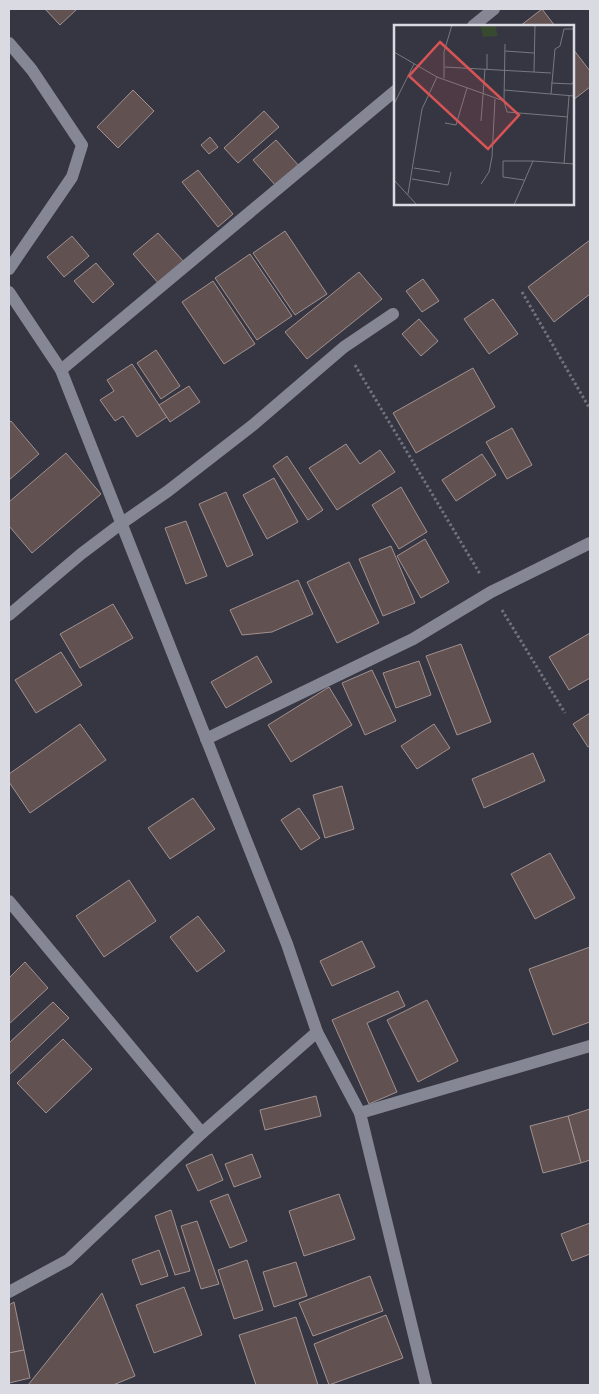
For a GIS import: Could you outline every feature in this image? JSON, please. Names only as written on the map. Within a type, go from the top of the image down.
[{"type":"street","points":[[474,25],[494,9]]},
{"type":"street","points":[[9,43],[32,70],[82,145],[72,177],[9,268]]},
{"type":"street","points":[[61,370],[394,92]]},
{"type":"street","points":[[9,292],[61,370],[287,944],[317,1032],[360,1113],[426,1385]]},
{"type":"street","points":[[9,615],[81,554],[168,491],[252,426],[344,347],[393,314]]},
{"type":"street","points":[[206,739],[413,639],[491,592],[590,543]]},
{"type":"street","points":[[9,900],[202,1134]]},
{"type":"street","points":[[9,1292],[68,1260],[202,1134],[317,1032]]},
{"type":"street","points":[[360,1113],[590,1046]]},
{"type":"path","points":[[522,292],[590,409]]},
{"type":"path","points":[[344,347],[565,714]]},
{"type":"building","points":[[45,9],[77,9],[60,25]]},
{"type":"building","points":[[542,9],[554,25],[521,25]]},
{"type":"building","points":[[574,50],[590,71],[590,87],[574,99]]},
{"type":"building","points":[[133,90],[154,111],[118,148],[97,127]]},
{"type":"building","points":[[264,111],[279,127],[238,163],[224,148]]},
{"type":"building","points":[[210,137],[218,147],[209,154],[201,145]]},
{"type":"building","points":[[276,140],[299,166],[276,186],[253,160]]},
{"type":"building","points":[[198,170],[233,214],[218,227],[182,182]]},
{"type":"building","points":[[285,231],[327,294],[295,315],[253,253]]},
{"type":"building","points":[[158,233],[184,262],[159,284],[133,254]]},
{"type":"building","points":[[72,236],[89,256],[64,277],[47,257]]},
{"type":"building","points":[[590,240],[590,294],[554,322],[528,287]]},
{"type":"building","points":[[250,254],[292,316],[257,340],[215,278]]},
{"type":"building","points":[[96,263],[114,284],[93,303],[74,281]]},
{"type":"building","points":[[359,272],[382,299],[307,359],[285,332]]},
{"type":"building","points":[[423,279],[439,301],[422,312],[406,291]]},
{"type":"building","points":[[213,281],[255,344],[224,364],[182,302]]},
{"type":"building","points":[[493,299],[518,334],[489,354],[464,319]]},
{"type":"building","points":[[419,319],[438,341],[421,356],[402,334]]},
{"type":"building","points":[[156,350],[180,386],[161,399],[137,363]]},
{"type":"building","points":[[132,364],[167,417],[137,437],[123,416],[115,421],[100,400],[114,391],[107,380]]},
{"type":"building","points":[[473,368],[495,407],[416,453],[393,413]]},
{"type":"building","points":[[189,386],[200,402],[170,422],[159,405]]},
{"type":"building","points":[[11,421],[39,454],[9,480],[9,423]]},
{"type":"building","points":[[512,428],[532,465],[507,479],[486,442]]},
{"type":"building","points":[[346,444],[360,464],[380,450],[395,472],[337,510],[309,468]]},
{"type":"building","points":[[66,453],[101,494],[32,553],[9,526],[9,502]]},
{"type":"building","points":[[482,454],[496,475],[456,501],[442,480]]},
{"type":"building","points":[[287,456],[323,510],[308,520],[273,466]]},
{"type":"building","points":[[274,478],[298,522],[267,539],[243,495]]},
{"type":"building","points":[[401,487],[427,532],[399,549],[372,505]]},
{"type":"building","points":[[226,492],[253,555],[227,567],[199,504]]},
{"type":"building","points":[[186,521],[207,576],[186,584],[165,528]]},
{"type":"building","points":[[425,539],[449,582],[421,598],[397,556]]},
{"type":"building","points":[[391,546],[415,603],[383,616],[359,559]]},
{"type":"building","points":[[349,562],[379,623],[337,643],[307,582]]},
{"type":"building","points":[[298,580],[313,614],[272,632],[242,635],[230,610]]},
{"type":"building","points":[[113,604],[133,638],[80,668],[60,634]]},
{"type":"building","points":[[590,633],[590,678],[569,690],[549,657]]},
{"type":"building","points":[[461,644],[491,722],[457,735],[426,656]]},
{"type":"building","points":[[61,652],[82,685],[36,713],[15,680]]},
{"type":"building","points":[[257,656],[272,682],[226,708],[211,682]]},
{"type":"building","points":[[419,661],[431,695],[396,708],[383,673]]},
{"type":"building","points":[[372,670],[396,721],[365,735],[342,683]]},
{"type":"building","points":[[329,687],[352,725],[291,762],[268,725]]},
{"type":"building","points":[[590,713],[590,746],[588,747],[573,724]]},
{"type":"building","points":[[80,724],[106,760],[30,813],[9,782],[9,774]]},
{"type":"building","points":[[434,724],[450,748],[417,769],[401,746]]},
{"type":"building","points":[[533,753],[545,781],[484,808],[472,779]]},
{"type":"building","points":[[342,786],[354,829],[325,838],[313,795]]},
{"type":"building","points":[[193,798],[215,829],[170,859],[148,828]]},
{"type":"building","points":[[299,808],[320,838],[301,850],[281,820]]},
{"type":"building","points":[[550,853],[575,898],[535,919],[511,874]]},
{"type":"building","points":[[129,880],[156,921],[104,957],[76,916]]},
{"type":"building","points":[[198,916],[225,951],[197,972],[170,937]]},
{"type":"building","points":[[362,941],[375,967],[332,986],[320,961]]},
{"type":"building","points":[[590,947],[590,1022],[553,1035],[529,969]]},
{"type":"building","points":[[25,962],[48,988],[9,1024],[9,978]]},
{"type":"building","points":[[398,991],[405,1006],[367,1023],[397,1092],[369,1104],[332,1020]]},
{"type":"building","points":[[427,1000],[458,1061],[418,1082],[387,1020]]},
{"type":"building","points":[[53,1002],[69,1018],[9,1075],[9,1043]]},
{"type":"building","points":[[63,1039],[92,1069],[46,1113],[17,1083]]},
{"type":"building","points":[[316,1096],[321,1116],[265,1130],[260,1110]]},
{"type":"building","points":[[590,1109],[590,1160],[581,1163],[568,1116]]},
{"type":"building","points":[[568,1116],[581,1163],[543,1173],[530,1126]]},
{"type":"building","points":[[212,1154],[223,1180],[198,1191],[186,1165]]},
{"type":"building","points":[[252,1154],[261,1177],[234,1187],[225,1164]]},
{"type":"building","points":[[228,1194],[247,1241],[230,1248],[210,1201]]},
{"type":"building","points":[[339,1194],[355,1239],[304,1256],[289,1211]]},
{"type":"building","points":[[171,1210],[190,1271],[175,1275],[155,1216]]},
{"type":"building","points":[[197,1221],[219,1284],[201,1289],[181,1226]]},
{"type":"building","points":[[590,1223],[590,1254],[572,1261],[561,1234]]},
{"type":"building","points":[[159,1250],[168,1276],[141,1285],[132,1260]]},
{"type":"building","points":[[247,1260],[263,1310],[234,1319],[218,1270]]},
{"type":"building","points":[[296,1262],[307,1296],[274,1307],[263,1272]]},
{"type":"building","points":[[370,1276],[383,1311],[313,1336],[299,1303]]},
{"type":"building","points":[[184,1287],[202,1335],[154,1353],[136,1305]]},
{"type":"building","points":[[102,1293],[135,1376],[113,1385],[28,1385]]},
{"type":"building","points":[[14,1302],[24,1350],[9,1353],[9,1305]]},
{"type":"building","points":[[386,1315],[403,1358],[329,1385],[314,1344]]},
{"type":"building","points":[[296,1317],[318,1385],[256,1385],[239,1335]]},
{"type":"building","points":[[24,1350],[30,1378],[9,1383],[9,1353]]}]
